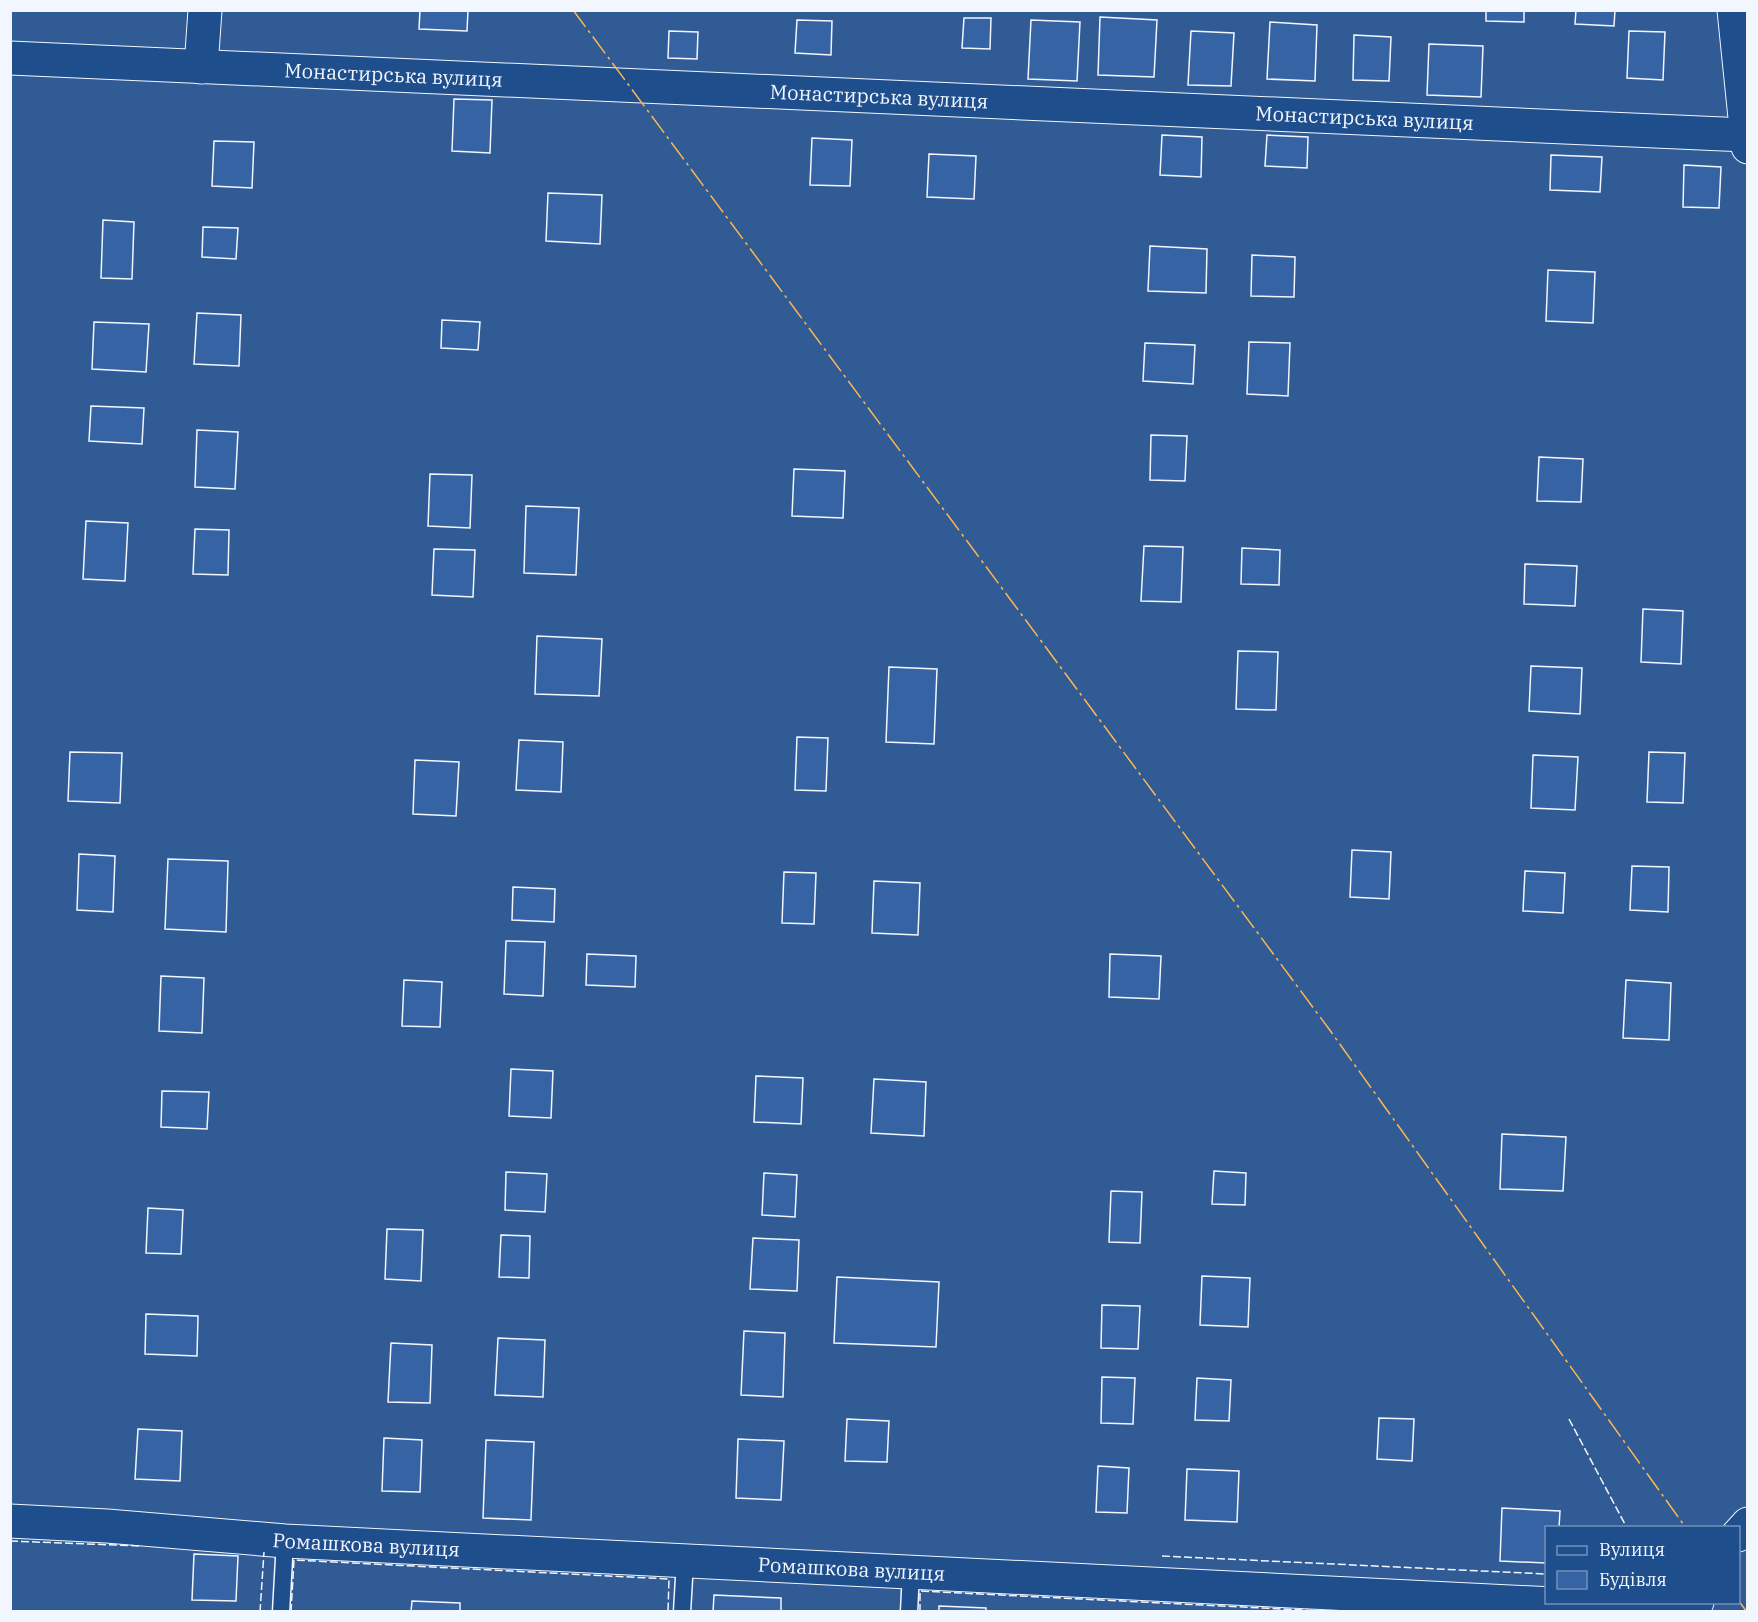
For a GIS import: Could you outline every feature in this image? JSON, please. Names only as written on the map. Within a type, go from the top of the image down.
[{"type":"street","points":[[201,67],[205,10]]},
{"type":"street","points":[[1734,10],[1747,141]]},
{"type":"street","name":"Монастирська вулиця","points":[[10,58],[1747,141]]},
{"type":"street","name":"Ромашкова вулиця","points":[[10,1521],[107,1526],[285,1541],[1545,1604]]},
{"type":"street","name":"Ромашкова вулиця","points":[[1553,1604],[1693,1611]]},
{"type":"lane","points":[[281,1611],[285,1541]]},
{"type":"lane","points":[[682,1611],[685,1561]]},
{"type":"lane","points":[[909,1611],[911,1572]]},
{"type":"shaded area","points":[[11,11],[1747,11],[1747,1611],[11,1612]]},
{"type":"building","points":[[420,10],[468,10],[467,31],[419,29]]},
{"type":"building","points":[[1486,10],[1524,10],[1524,22],[1486,21]]},
{"type":"building","points":[[1576,10],[1615,10],[1614,26],[1575,24]]},
{"type":"building","points":[[1100,17],[1157,20],[1154,77],[1098,75]]},
{"type":"building","points":[[964,18],[991,18],[990,49],[962,48]]},
{"type":"building","points":[[797,20],[832,21],[831,55],[795,53]]},
{"type":"building","points":[[1031,20],[1080,22],[1077,81],[1028,79]]},
{"type":"building","points":[[1270,22],[1317,25],[1315,81],[1267,79]]},
{"type":"building","points":[[669,31],[698,32],[697,59],[668,58]]},
{"type":"building","points":[[1191,31],[1234,33],[1231,86],[1188,85]]},
{"type":"building","points":[[1629,31],[1665,32],[1663,80],[1627,78]]},
{"type":"building","points":[[1354,35],[1391,37],[1389,81],[1353,80]]},
{"type":"building","points":[[1429,44],[1483,46],[1481,97],[1427,95]]},
{"type":"building","points":[[454,99],[492,100],[490,153],[452,151]]},
{"type":"building","points":[[1162,135],[1202,137],[1201,177],[1160,175]]},
{"type":"building","points":[[1267,135],[1308,137],[1307,168],[1265,166]]},
{"type":"building","points":[[812,138],[852,140],[850,186],[810,185]]},
{"type":"building","points":[[214,141],[254,142],[252,188],[212,186]]},
{"type":"building","points":[[929,154],[976,156],[974,199],[927,197]]},
{"type":"building","points":[[1551,155],[1602,157],[1600,192],[1550,190]]},
{"type":"building","points":[[1684,165],[1721,167],[1719,208],[1683,207]]},
{"type":"building","points":[[548,193],[602,195],[600,244],[546,241]]},
{"type":"building","points":[[103,220],[134,222],[132,279],[101,278]]},
{"type":"building","points":[[203,227],[238,228],[236,259],[202,257]]},
{"type":"building","points":[[1150,246],[1207,249],[1206,293],[1148,291]]},
{"type":"building","points":[[1252,255],[1295,257],[1294,297],[1251,296]]},
{"type":"building","points":[[1548,270],[1595,272],[1593,323],[1546,321]]},
{"type":"building","points":[[197,313],[241,315],[239,366],[194,364]]},
{"type":"building","points":[[442,320],[480,322],[478,350],[441,348]]},
{"type":"building","points":[[94,322],[149,324],[146,372],[92,369]]},
{"type":"building","points":[[1249,342],[1290,343],[1288,396],[1247,394]]},
{"type":"building","points":[[1145,343],[1195,345],[1193,384],[1143,381]]},
{"type":"building","points":[[91,406],[144,408],[142,444],[89,441]]},
{"type":"building","points":[[197,430],[238,432],[235,489],[195,487]]},
{"type":"building","points":[[1151,435],[1187,436],[1185,481],[1150,480]]},
{"type":"building","points":[[1539,457],[1583,459],[1581,502],[1537,501]]},
{"type":"building","points":[[794,469],[845,471],[843,518],[792,516]]},
{"type":"building","points":[[430,474],[472,475],[470,528],[428,526]]},
{"type":"building","points":[[526,506],[579,508],[576,575],[524,573]]},
{"type":"building","points":[[86,521],[128,523],[125,581],[83,579]]},
{"type":"building","points":[[195,529],[229,530],[228,575],[193,574]]},
{"type":"building","points":[[1144,546],[1183,547],[1181,602],[1141,601]]},
{"type":"building","points":[[1242,548],[1280,550],[1279,585],[1241,584]]},
{"type":"building","points":[[434,549],[475,550],[473,597],[432,595]]},
{"type":"building","points":[[1525,564],[1577,566],[1575,606],[1524,604]]},
{"type":"building","points":[[1643,609],[1683,611],[1681,664],[1641,662]]},
{"type":"building","points":[[537,636],[602,639],[599,696],[535,694]]},
{"type":"building","points":[[1238,651],[1278,652],[1276,710],[1236,709]]},
{"type":"building","points":[[1531,666],[1582,668],[1580,714],[1529,711]]},
{"type":"building","points":[[889,667],[937,669],[934,744],[886,742]]},
{"type":"building","points":[[797,737],[828,738],[826,791],[795,790]]},
{"type":"building","points":[[519,740],[563,742],[561,792],[516,790]]},
{"type":"building","points":[[70,752],[122,753],[120,803],[68,801]]},
{"type":"building","points":[[1649,752],[1685,753],[1683,803],[1647,802]]},
{"type":"building","points":[[1533,755],[1578,757],[1575,810],[1531,808]]},
{"type":"building","points":[[415,760],[459,762],[456,816],[413,814]]},
{"type":"building","points":[[1352,850],[1391,852],[1389,899],[1350,897]]},
{"type":"building","points":[[79,854],[115,856],[113,912],[77,910]]},
{"type":"building","points":[[168,859],[228,861],[226,932],[165,929]]},
{"type":"building","points":[[1632,866],[1669,867],[1668,912],[1630,910]]},
{"type":"building","points":[[1525,871],[1565,873],[1563,913],[1523,911]]},
{"type":"building","points":[[784,872],[816,873],[814,924],[782,923]]},
{"type":"building","points":[[874,881],[920,883],[918,935],[872,933]]},
{"type":"building","points":[[513,887],[555,889],[554,922],[512,920]]},
{"type":"building","points":[[506,941],[545,942],[543,996],[504,994]]},
{"type":"building","points":[[587,954],[636,956],[635,987],[586,985]]},
{"type":"building","points":[[1110,954],[1161,956],[1159,999],[1109,997]]},
{"type":"building","points":[[161,976],[204,978],[202,1033],[159,1031]]},
{"type":"building","points":[[404,980],[442,982],[440,1027],[402,1026]]},
{"type":"building","points":[[1626,980],[1671,983],[1669,1040],[1623,1038]]},
{"type":"building","points":[[511,1069],[553,1071],[551,1118],[509,1116]]},
{"type":"building","points":[[756,1076],[803,1078],[801,1124],[754,1122]]},
{"type":"building","points":[[874,1079],[926,1082],[924,1136],[871,1133]]},
{"type":"building","points":[[162,1091],[209,1092],[207,1129],[161,1127]]},
{"type":"building","points":[[1502,1134],[1566,1137],[1563,1191],[1500,1189]]},
{"type":"building","points":[[1214,1171],[1246,1173],[1245,1205],[1212,1204]]},
{"type":"building","points":[[506,1172],[547,1174],[545,1212],[505,1210]]},
{"type":"building","points":[[764,1173],[797,1175],[795,1217],[762,1215]]},
{"type":"building","points":[[1111,1191],[1142,1192],[1140,1243],[1109,1242]]},
{"type":"building","points":[[148,1208],[183,1210],[181,1254],[146,1253]]},
{"type":"building","points":[[387,1229],[423,1230],[421,1281],[385,1279]]},
{"type":"building","points":[[501,1235],[530,1236],[529,1278],[499,1277]]},
{"type":"building","points":[[753,1238],[799,1240],[797,1291],[750,1289]]},
{"type":"building","points":[[1202,1276],[1250,1278],[1248,1327],[1200,1325]]},
{"type":"building","points":[[837,1277],[939,1282],[936,1347],[834,1343]]},
{"type":"building","points":[[1102,1305],[1140,1306],[1138,1349],[1101,1348]]},
{"type":"building","points":[[146,1314],[198,1316],[197,1356],[145,1354]]},
{"type":"building","points":[[744,1331],[785,1333],[783,1397],[741,1395]]},
{"type":"building","points":[[498,1338],[545,1340],[543,1397],[495,1395]]},
{"type":"building","points":[[391,1343],[432,1345],[430,1403],[388,1402]]},
{"type":"building","points":[[1102,1377],[1135,1378],[1133,1424],[1101,1423]]},
{"type":"building","points":[[1197,1378],[1231,1380],[1229,1421],[1195,1420]]},
{"type":"building","points":[[1379,1418],[1414,1419],[1412,1461],[1377,1459]]},
{"type":"building","points":[[847,1419],[889,1421],[887,1462],[845,1461]]},
{"type":"building","points":[[138,1429],[182,1431],[180,1481],[135,1479]]},
{"type":"building","points":[[384,1438],[422,1440],[420,1492],[382,1491]]},
{"type":"building","points":[[738,1439],[784,1441],[781,1500],[736,1498]]},
{"type":"building","points":[[486,1440],[534,1442],[531,1520],[483,1518]]},
{"type":"building","points":[[1098,1466],[1129,1468],[1127,1513],[1096,1512]]},
{"type":"building","points":[[1187,1469],[1239,1471],[1237,1522],[1185,1520]]},
{"type":"building","points":[[1502,1508],[1560,1511],[1559,1526],[1545,1526],[1545,1563],[1500,1561]]},
{"type":"building","points":[[194,1554],[238,1556],[236,1601],[192,1600]]},
{"type":"building","points":[[714,1595],[781,1598],[781,1612],[713,1612]]},
{"type":"building","points":[[412,1601],[460,1603],[460,1612],[411,1612]]},
{"type":"building","points":[[939,1606],[986,1608],[986,1612],[939,1612]]},
{"type":"fence","points":[[1569,1419],[1626,1526]]},
{"type":"fence","points":[[10,1541],[142,1546]]},
{"type":"fence","points":[[260,1612],[264,1552]]},
{"type":"fence","points":[[1162,1556],[1545,1574]]},
{"type":"fence","points":[[291,1612],[294,1560],[669,1579],[668,1612]]},
{"type":"fence","points":[[920,1612],[920,1591],[1343,1612]]},
{"type":"power","points":[[573,10],[1329,1029],[1685,1526]]},
{"type":"power","points":[[1740,1603],[1747,1612]]}]
